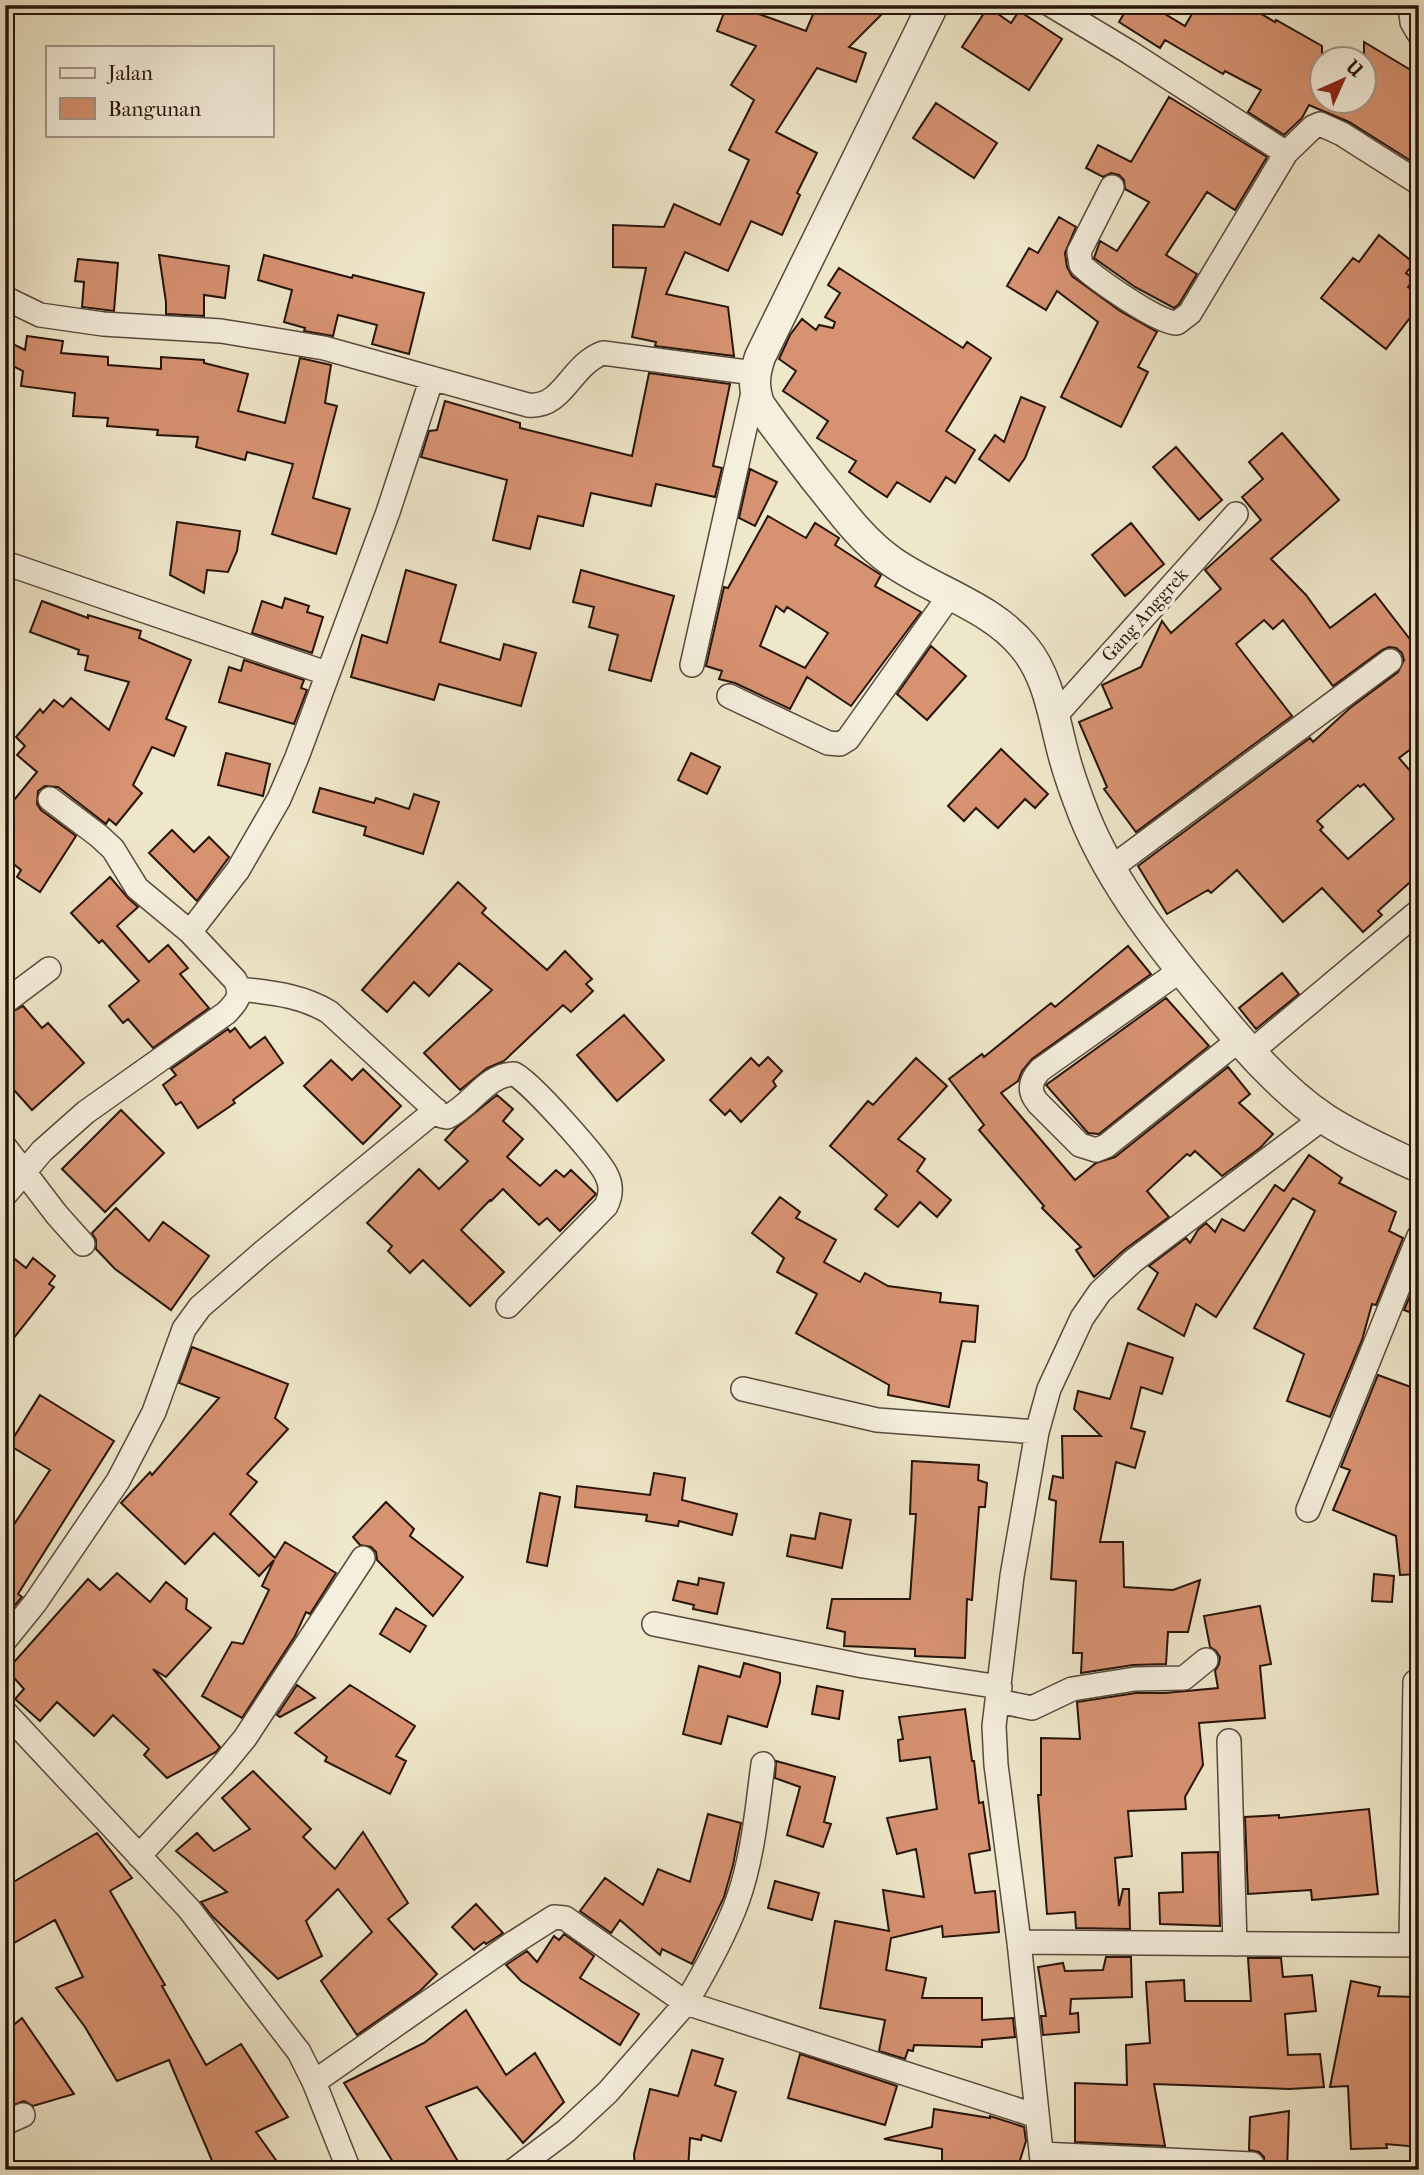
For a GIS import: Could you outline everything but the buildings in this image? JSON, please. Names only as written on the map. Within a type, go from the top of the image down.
[{"type":"street","points":[[692,665],[754,381],[933,5]]},
{"type":"street","points":[[1051,5],[1286,153]]},
{"type":"street","points":[[1410,5],[1412,22],[1419,34]]},
{"type":"street","points":[[1112,187],[1079,252],[1081,265],[1139,306],[1167,322],[1177,323],[1190,313],[1286,153],[1314,127],[1320,124],[1342,134],[1419,183]]},
{"type":"street","points":[[5,298],[40,315],[103,324],[221,331],[324,348],[538,406],[547,404],[583,364],[603,353],[754,381]]},
{"type":"street","points":[[190,932],[237,870],[279,799],[388,512],[432,379]]},
{"type":"street","points":[[754,381],[759,404],[773,424],[868,541],[905,570],[988,617],[1010,633],[1036,663],[1055,716],[1065,760],[1094,838],[1147,926],[1245,1046],[1270,1073],[1323,1118],[1381,1150],[1419,1167]]},
{"type":"street","name":"Gang Anggrek","points":[[1055,716],[1236,514]]},
{"type":"street","points":[[5,563],[326,673]]},
{"type":"street","points":[[729,696],[828,743],[840,744],[848,739],[950,595]]},
{"type":"street","points":[[1111,868],[1391,661]]},
{"type":"street","points":[[5,1195],[43,1151],[86,1112],[226,1013],[239,997],[240,989],[235,980],[190,932],[137,888],[113,849],[50,799]]},
{"type":"street","points":[[1181,970],[1040,1070],[1033,1078],[1030,1088],[1032,1096],[1088,1150],[1106,1146],[1245,1046],[1419,911]]},
{"type":"street","points":[[5,1002],[49,969]]},
{"type":"street","points":[[240,989],[288,995],[321,1007],[442,1116],[451,1115],[497,1077],[514,1074],[528,1083],[606,1174],[610,1186],[610,1198],[606,1206],[508,1306]]},
{"type":"street","points":[[5,1640],[35,1603],[118,1481],[154,1412],[184,1329],[200,1307],[436,1110]]},
{"type":"street","points":[[1252,2164],[1042,2162],[1019,1942],[996,1765],[994,1726],[1012,1576],[1037,1432],[1049,1389],[1082,1318],[1100,1292],[1133,1261],[1323,1118]]},
{"type":"street","points":[[5,1147],[83,1244]]},
{"type":"street","points":[[1308,1510],[1419,1236]]},
{"type":"street","points":[[743,1389],[877,1420],[1037,1432]]},
{"type":"street","points":[[139,1856],[245,1738],[363,1558]]},
{"type":"street","points":[[654,1624],[999,1694],[1032,1708],[1072,1689],[1135,1679],[1184,1678],[1206,1660]]},
{"type":"street","points":[[1019,1942],[1415,1945],[1415,1682]]},
{"type":"street","points":[[5,1713],[189,1909],[299,2052],[314,2082],[349,2170]]},
{"type":"street","points":[[1229,1741],[1235,1944]]},
{"type":"street","points":[[514,2170],[566,2131],[608,2092],[685,2003],[721,1939],[737,1901],[756,1816],[763,1764]]},
{"type":"street","points":[[314,2082],[510,1945],[559,1916],[685,2003],[1037,2116]]}]
